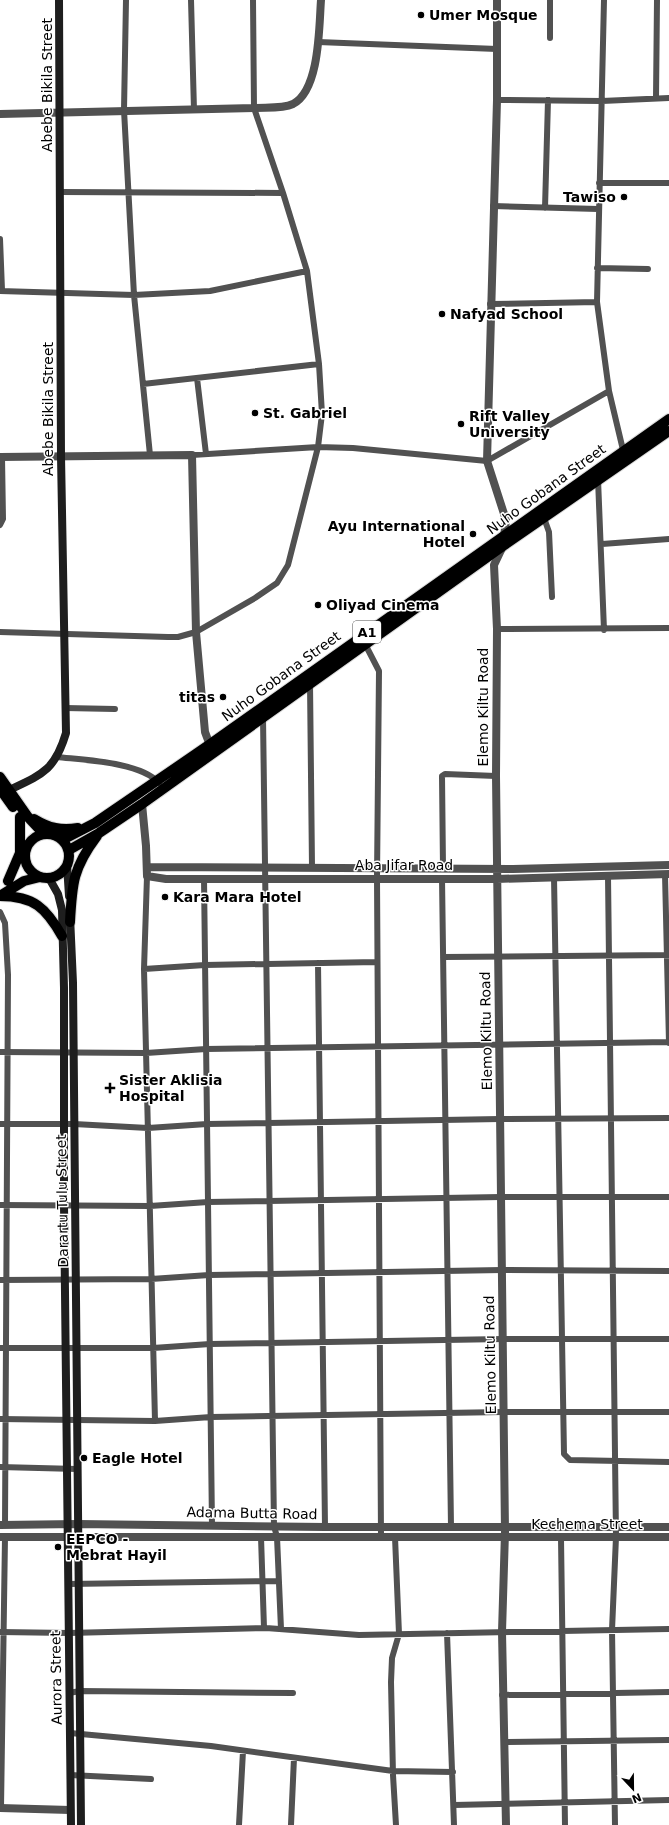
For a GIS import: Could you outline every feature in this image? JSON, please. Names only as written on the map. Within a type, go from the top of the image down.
[{"type":"main road","name":"Abebe Bikila Street","points":[[2,783],[33,779],[51,766],[60,752],[66,733],[61,456],[59,0]]},
{"type":"main road","name":"Nuho Gobana Street","points":[[504,541],[544,518],[598,474],[623,450],[669,419]]},
{"type":"main road","name":"Nuho Gobana Street","points":[[69,850],[99,833],[142,804],[212,749],[598,474],[669,431]]},
{"type":"main road","name":"Nuho Gobana Street","points":[[62,840],[88,827],[156,780],[212,749],[263,717],[310,683],[363,641]]},
{"type":"main road","points":[[2,783],[24,816],[44,834]]},
{"type":"main road","points":[[24,816],[60,830],[88,827]]},
{"type":"main road","points":[[24,816],[29,842]]},
{"type":"main road","points":[[4,884],[20,853],[24,816]]},
{"type":"main road","points":[[70,922],[74,875],[86,851],[99,833]]},
{"type":"main road","points":[[0,896],[24,881],[45,877],[60,874],[67,865],[69,850],[62,840],[54,835],[44,834],[36,836],[29,842],[25,851],[25,861],[33,873],[45,877]]},
{"type":"main road","points":[[4,884],[25,861]]},
{"type":"main road","name":"Darartu Tulu Street","points":[[67,865],[73,983],[78,1537]]},
{"type":"main road","name":"Darartu Tulu Street","points":[[45,877],[58,894],[62,910],[64,988],[64,1204],[68,1531]]},
{"type":"main road","points":[[0,896],[15,896],[27,899],[40,906],[52,918],[62,936]]},
{"type":"main road","name":"Aurora Street","points":[[68,1531],[71,1825]]},
{"type":"main road","name":"Aurora Street","points":[[78,1537],[81,1825]]},
{"type":"street","points":[[126,0],[124,110],[128,192],[134,295],[150,455]]},
{"type":"street","points":[[191,0],[194,110]]},
{"type":"street","points":[[0,632],[178,637],[196,632],[255,598],[277,582],[288,565],[318,447],[322,414],[319,364],[307,271],[254,108],[253,0]]},
{"type":"street","points":[[0,114],[254,108],[293,104],[303,96],[310,84],[318,42],[321,0]]},
{"type":"street","points":[[497,0],[497,100],[486,461],[505,513],[506,520],[504,541]]},
{"type":"street","points":[[550,0],[550,38]]},
{"type":"street","points":[[604,0],[597,302],[609,391],[623,450]]},
{"type":"street","points":[[656,98],[657,0]]},
{"type":"street","points":[[318,42],[497,49]]},
{"type":"street","points":[[497,100],[602,101],[669,98]]},
{"type":"street","points":[[545,208],[548,100]]},
{"type":"street","points":[[599,183],[669,184]]},
{"type":"street","points":[[60,192],[282,193]]},
{"type":"street","points":[[493,206],[598,209]]},
{"type":"street","points":[[0,239],[1,291],[134,295],[210,291],[307,271]]},
{"type":"street","points":[[597,268],[648,269]]},
{"type":"street","points":[[490,304],[597,302]]},
{"type":"street","points":[[143,384],[319,364]]},
{"type":"street","points":[[198,378],[206,454]]},
{"type":"street","points":[[0,526],[3,519],[1,457],[192,455],[318,447],[353,448],[486,461],[609,391]]},
{"type":"street","points":[[192,455],[196,632],[205,732],[212,749]]},
{"type":"street","points":[[598,474],[602,544],[604,630]]},
{"type":"street","points":[[544,518],[549,532],[552,597]]},
{"type":"street","points":[[602,544],[669,539]]},
{"type":"street","name":"Elemo Kiltu Road","points":[[504,541],[494,565],[497,630],[496,776],[505,1527],[502,1695],[506,1825]]},
{"type":"street","points":[[497,630],[604,630],[669,628]]},
{"type":"street","points":[[363,641],[379,671],[377,878],[381,1537]]},
{"type":"street","points":[[310,683],[312,867]]},
{"type":"street","points":[[65,708],[115,709]]},
{"type":"street","points":[[263,717],[274,1526],[277,1537],[280,1629]]},
{"type":"street","points":[[56,757],[116,764],[136,769],[156,780],[164,788]]},
{"type":"street","points":[[443,868],[442,776],[445,774],[496,776]]},
{"type":"street","points":[[142,804],[147,867],[144,969],[155,1421]]},
{"type":"street","name":"Aba Jifar Road","points":[[147,867],[497,868],[669,865]]},
{"type":"street","points":[[0,1052],[146,1053],[319,1047],[669,1043],[667,874]]},
{"type":"street","name":"Aba Jifar Road","points":[[147,876],[166,879],[497,878],[667,874]]},
{"type":"street","points":[[608,876],[616,1528],[612,1630],[615,1825]]},
{"type":"street","points":[[554,877],[564,1454],[567,1459],[570,1460],[669,1462]]},
{"type":"street","points":[[204,878],[212,1526]]},
{"type":"street","points":[[442,878],[450,1527]]},
{"type":"street","points":[[0,912],[6,923],[8,975],[7,1052],[3,1124],[3,1525]]},
{"type":"street","points":[[443,957],[668,955]]},
{"type":"street","points":[[144,969],[205,965],[378,962]]},
{"type":"street","points":[[318,963],[325,1527]]},
{"type":"street","points":[[3,1124],[74,1124],[148,1128],[207,1124],[669,1118]]},
{"type":"street","points":[[3,1205],[75,1204],[150,1206],[208,1202],[321,1200],[501,1197],[669,1197]]},
{"type":"street","points":[[3,1280],[151,1279],[209,1275],[502,1270],[669,1271]]},
{"type":"street","points":[[3,1348],[153,1348],[210,1344],[502,1339],[669,1339]]},
{"type":"street","points":[[3,1419],[155,1421],[211,1417],[380,1414],[669,1412]]},
{"type":"street","points":[[3,1467],[77,1469]]},
{"type":"street","name":"Adama Butta Road","points":[[2,1537],[68,1531],[78,1524],[325,1527],[505,1527]]},
{"type":"street","name":"Adama Butta Road","points":[[3,1525],[68,1531],[78,1537],[505,1537]]},
{"type":"street","name":"Kechema Street","points":[[505,1527],[669,1527]]},
{"type":"street","points":[[2,1537],[1,1808],[81,1809]]},
{"type":"street","points":[[261,1537],[264,1628]]},
{"type":"street","points":[[395,1537],[399,1634],[392,1658],[392,1771],[396,1825]]},
{"type":"street","name":"Kechema Street","points":[[505,1537],[669,1537]]},
{"type":"street","points":[[561,1538],[565,1825]]},
{"type":"street","points":[[68,1584],[279,1581]]},
{"type":"street","points":[[2,1632],[69,1633],[264,1628],[359,1635],[669,1629]]},
{"type":"street","points":[[447,1633],[449,1722],[453,1772],[454,1825]]},
{"type":"street","points":[[69,1693],[80,1691],[293,1693]]},
{"type":"street","points":[[502,1695],[669,1692]]},
{"type":"street","points":[[70,1733],[211,1746],[392,1771],[453,1772]]},
{"type":"street","points":[[504,1742],[669,1740]]},
{"type":"street","points":[[239,1825],[243,1751]]},
{"type":"street","points":[[291,1825],[294,1758]]},
{"type":"street","points":[[70,1775],[81,1774],[151,1779]]},
{"type":"street","points":[[454,1805],[669,1800]]},
{"type":"place","name":"Umer Mosque","points":[[421,15]]},
{"type":"place","name":"Tawiso","points":[[624,197]]},
{"type":"place","name":"Nafyad School","points":[[442,314]]},
{"type":"place","name":"St. Gabriel","points":[[255,413]]},
{"type":"place","name":"Rift Valley University","points":[[461,424]]},
{"type":"place","name":"Ayu International Hotel","points":[[473,534]]},
{"type":"place","name":"Oliyad Cinema","points":[[318,605]]},
{"type":"place","name":"titas","points":[[223,697]]},
{"type":"place","name":"Kara Mara Hotel","points":[[165,897]]},
{"type":"place","name":"Sister Aklisia Hospital","points":[[110,1088]]},
{"type":"place","name":"Eagle Hotel","points":[[84,1458]]},
{"type":"place","name":"EEPCO - Mebrat Hayil","points":[[58,1547]]}]
